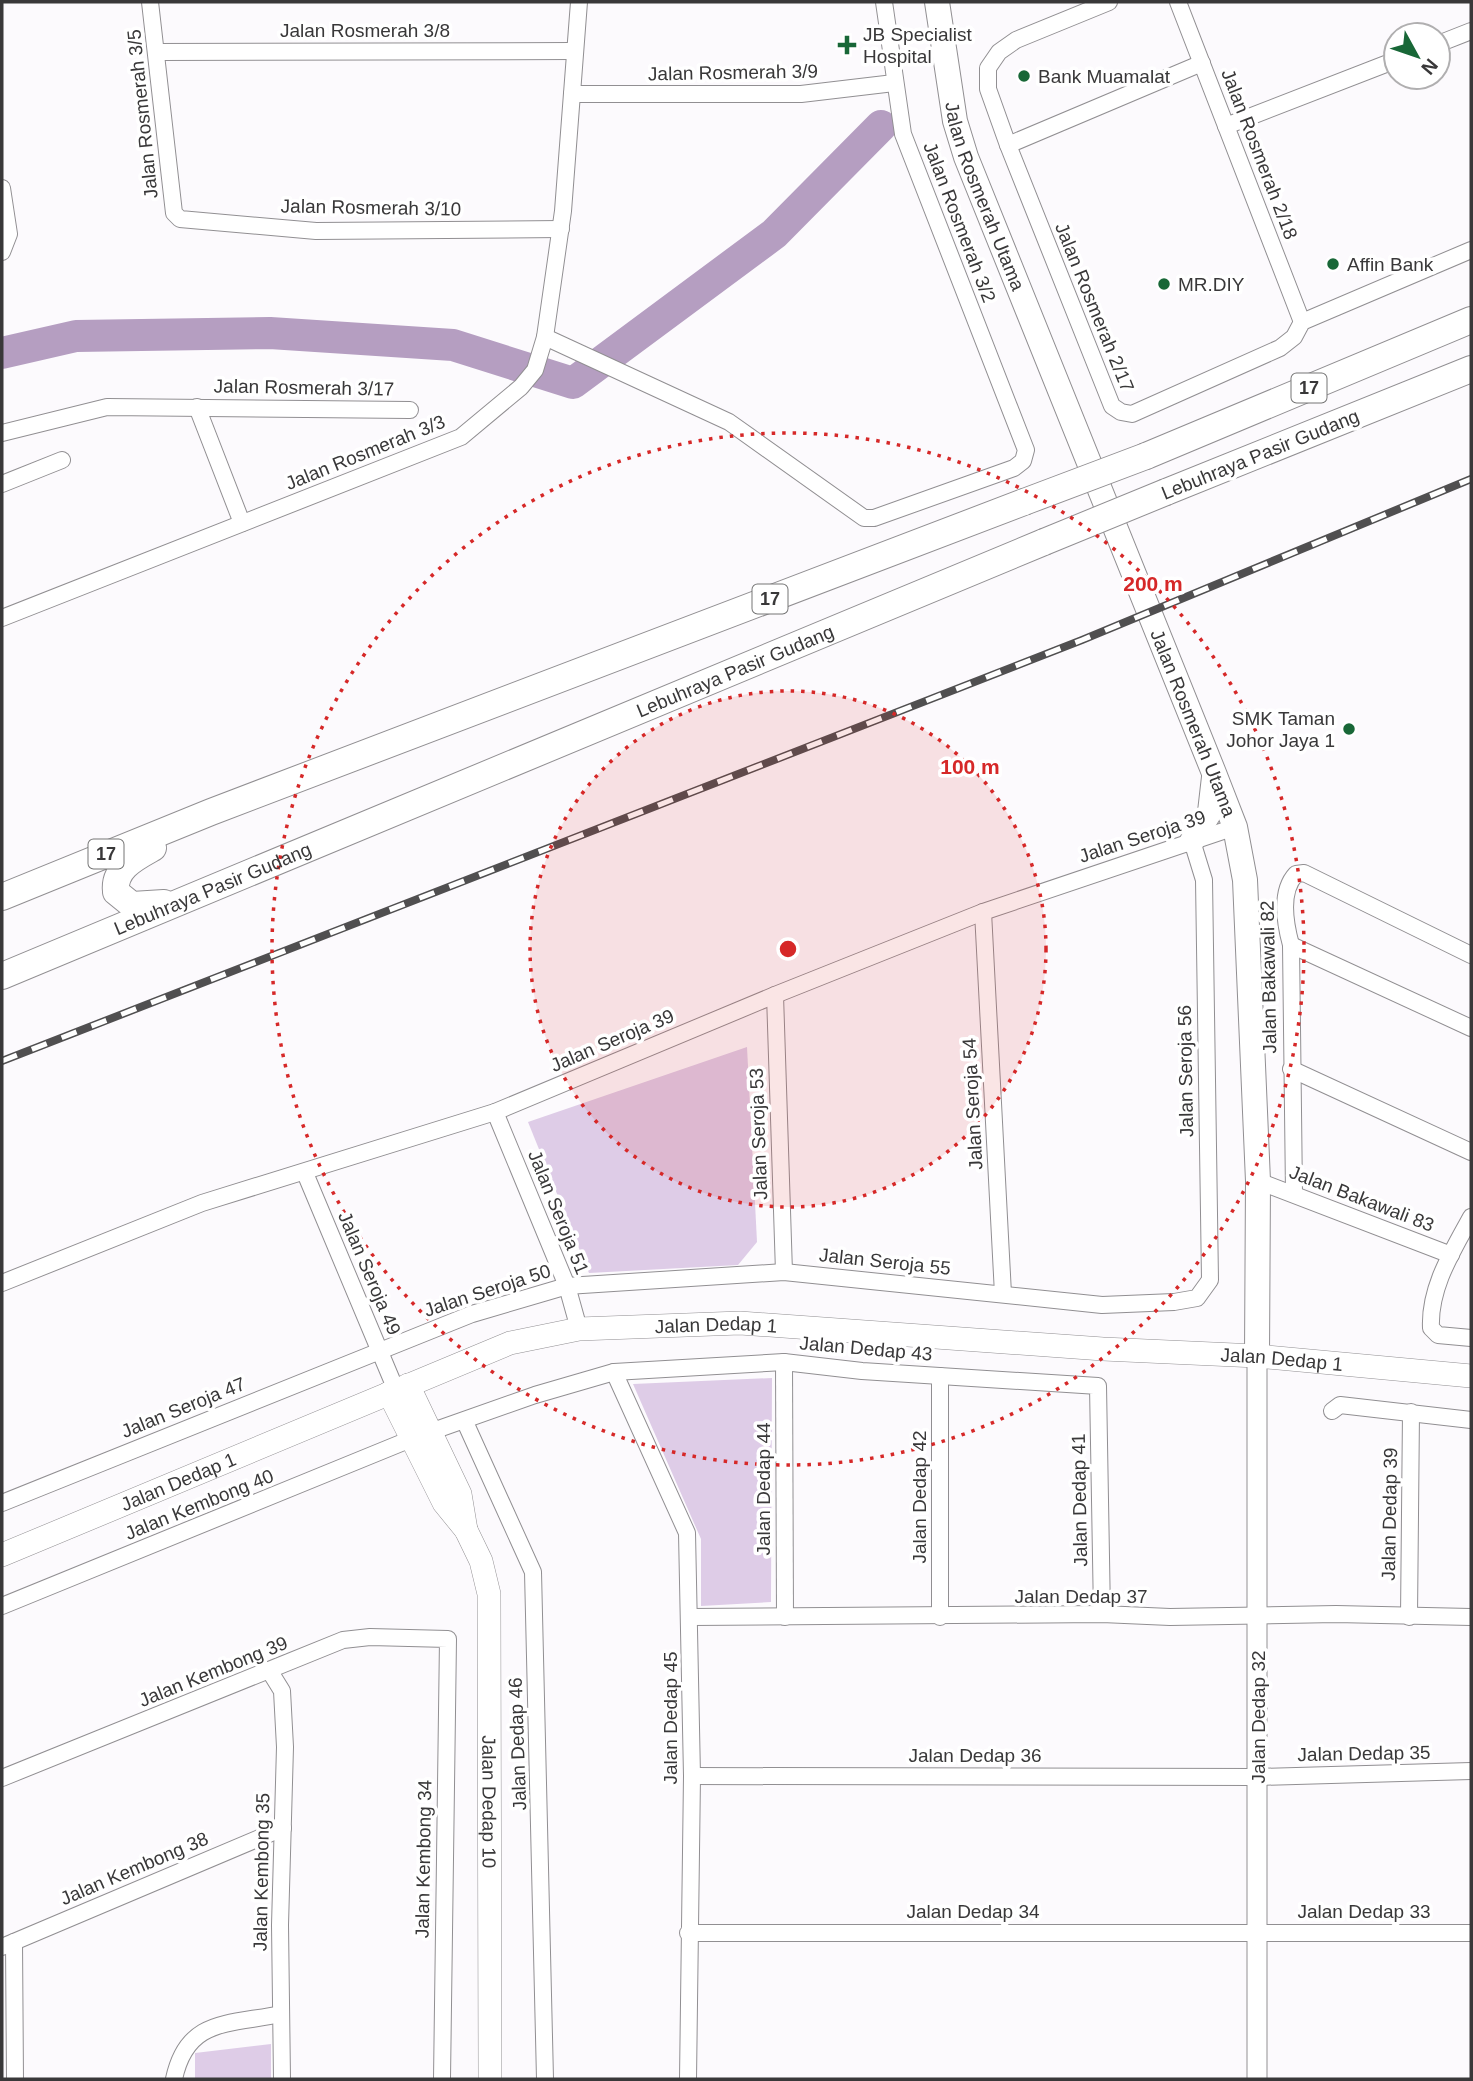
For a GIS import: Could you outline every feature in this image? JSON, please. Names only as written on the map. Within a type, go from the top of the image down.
[{"type":"highway","name":"17","points":[[2,897],[211,812],[1146,456],[1471,320]]},
{"type":"highway","name":"Lebuhraya Pasir Gudang","points":[[2,976],[1044,542],[1471,369]]},
{"type":"highway","points":[[186,900],[132,905],[117,892],[115,883],[131,861],[211,812]]},
{"type":"main road","name":"Jalan Rosmerah Utama","points":[[943,4],[955,121],[966,157],[1235,827],[1244,880],[1258,1181],[1257,1356]]},
{"type":"main road","points":[[1192,841],[1210,812],[1214,773]]},
{"type":"main road","name":"Jalan Dedap 1","points":[[2,1555],[510,1343],[579,1329],[740,1323],[1103,1349],[1257,1356],[1471,1376]]},
{"type":"main road","name":"Jalan Dedap 10","points":[[398,1389],[421,1436],[460,1494],[466,1530],[481,1561],[489,1594],[490,2079]]},
{"type":"street","name":"Jalan Rosmerah 3/5","points":[[150,2],[174,213],[180,219]]},
{"type":"street","name":"Jalan Rosmerah 3/3","points":[[2,618],[461,437],[521,387],[536,370],[545,337],[561,229],[579,2]]},
{"type":"street","name":"Jalan Rosmerah 3/2","points":[[545,337],[729,422],[864,518],[874,518],[1014,468],[1023,460],[1026,450],[903,134],[884,2]]},
{"type":"street","name":"Jalan Rosmerah 2/17","points":[[1110,2],[1016,40],[999,52],[988,68],[988,82],[1008,145],[1112,406],[1117,410],[1132,414],[1280,348],[1294,337],[1303,322],[1471,250]]},
{"type":"street","name":"Jalan Rosmerah 2/18","points":[[1178,2],[1303,322]]},
{"type":"street","points":[[1452,38],[1471,31]]},
{"type":"street","name":"Jalan Rosmerah 3/8","points":[[156,52],[574,51]]},
{"type":"street","points":[[1008,145],[1202,63]]},
{"type":"street","points":[[1227,126],[1382,65]]},
{"type":"street","name":"Jalan Rosmerah 3/9","points":[[572,94],[801,94],[894,83]]},
{"type":"street","points":[[2,188],[9,234],[2,252]]},
{"type":"street","name":"Jalan Rosmerah 3/10","points":[[180,219],[316,231],[561,229]]},
{"type":"street","name":"Jalan Rosmerah 3/17","points":[[2,433],[107,407],[410,410]]},
{"type":"street","name":"Jalan Rosmerah 3/17","points":[[197,407],[242,523]]},
{"type":"street","points":[[2,484],[62,460]]},
{"type":"street","name":"Jalan Seroja 39","points":[[2,1283],[202,1203],[495,1112],[983,912],[1235,827]]},
{"type":"street","name":"Jalan Seroja 56","points":[[1192,841],[1204,880],[1210,1280],[1197,1298]]},
{"type":"street","name":"Jalan Bakawali 82","points":[[1294,1193],[1291,945],[1285,923],[1288,882],[1296,874],[1304,873],[1471,955]]},
{"type":"street","name":"Jalan Seroja 54","points":[[983,912],[1003,1294]]},
{"type":"street","points":[[1291,945],[1471,1028]]},
{"type":"street","name":"Jalan Seroja 53","points":[[775,995],[784,1272]]},
{"type":"street","points":[[1291,1069],[1471,1152]]},
{"type":"street","name":"Jalan Seroja 51","points":[[495,1112],[567,1286],[579,1329]]},
{"type":"street","name":"Jalan Seroja 49","points":[[305,1173],[398,1389]]},
{"type":"street","name":"Jalan Bakawali 83","points":[[1258,1181],[1451,1255]]},
{"type":"street","points":[[1471,1217],[1430,1304],[1431,1328],[1438,1335],[1471,1338]]},
{"type":"street","name":"Jalan Seroja 55","points":[[567,1286],[784,1272],[1102,1305],[1174,1302],[1197,1298]]},
{"type":"street","name":"Jalan Seroja 50","points":[[380,1349],[471,1314],[567,1286]]},
{"type":"street","name":"Jalan Seroja 47","points":[[2,1503],[380,1349]]},
{"type":"street","name":"Jalan Dedap 32","points":[[1257,1356],[1257,2079]]},
{"type":"street","name":"Jalan Dedap 43","points":[[421,1436],[535,1395],[614,1372],[784,1362],[1098,1386]]},
{"type":"street","name":"Jalan Dedap 44","points":[[784,1362],[785,1617]]},
{"type":"street","name":"Jalan Dedap 45","points":[[614,1372],[687,1533],[691,1617],[692,1776],[688,2079]]},
{"type":"street","name":"Jalan Dedap 42","points":[[940,1376],[940,1617]]},
{"type":"street","name":"Jalan Dedap 41","points":[[1098,1386],[1102,1614]]},
{"type":"street","points":[[1332,1411],[1340,1405],[1471,1420]]},
{"type":"street","name":"Jalan Dedap 39","points":[[1409,1617],[1411,1412]]},
{"type":"street","name":"Jalan Dedap 46","points":[[465,1422],[533,1572],[545,2079]]},
{"type":"street","name":"Jalan Kembong 40","points":[[2,1606],[421,1436]]},
{"type":"street","name":"Jalan Dedap 37","points":[[691,1617],[1102,1614],[1471,1617]]},
{"type":"street","name":"Jalan Kembong 39","points":[[2,1779],[343,1640],[370,1637],[448,1639]]},
{"type":"street","name":"Jalan Kembong 34","points":[[442,2079],[448,1639]]},
{"type":"street","name":"Jalan Kembong 35","points":[[269,1670],[282,1691],[285,1747],[282,2079]]},
{"type":"street","name":"Jalan Dedap 35","points":[[1258,1777],[1471,1771]]},
{"type":"street","name":"Jalan Dedap 36","points":[[692,1776],[1258,1777]]},
{"type":"street","name":"Jalan Kembong 38","points":[[8,1944],[283,1828]]},
{"type":"street","name":"Jalan Dedap 34","points":[[688,1933],[1257,1932]]},
{"type":"street","name":"Jalan Dedap 33","points":[[1257,1932],[1471,1933]]},
{"type":"street","points":[[8,1944],[15,2079]]},
{"type":"street","points":[[174,2079],[181,2051],[191,2039],[209,2029],[281,2014]]},
{"type":"shaded area","points":[[747,1047],[757,1242],[738,1265],[589,1273],[528,1122]]},
{"type":"shaded area","points":[[772,1378],[771,1602],[701,1606],[701,1539],[633,1384]]},
{"type":"shaded area","points":[[271,2044],[271,2079],[195,2079],[195,2053]]},
{"type":"waterway","points":[[2,353],[76,336],[270,333],[453,345],[573,383],[774,234],[881,126]]},
{"type":"railway","points":[[2,1061],[1082,640],[1471,479]]},
{"type":"place","name":"JB Specialist Hospital","points":[[847,45]]},
{"type":"place","name":"Bank Muamalat","points":[[1024,76]]},
{"type":"place","name":"Affin Bank","points":[[1333,264]]},
{"type":"place","name":"MR.DIY","points":[[1164,284]]},
{"type":"place","name":"SMK Taman Johor Jaya 1","points":[[1349,729]]}]
